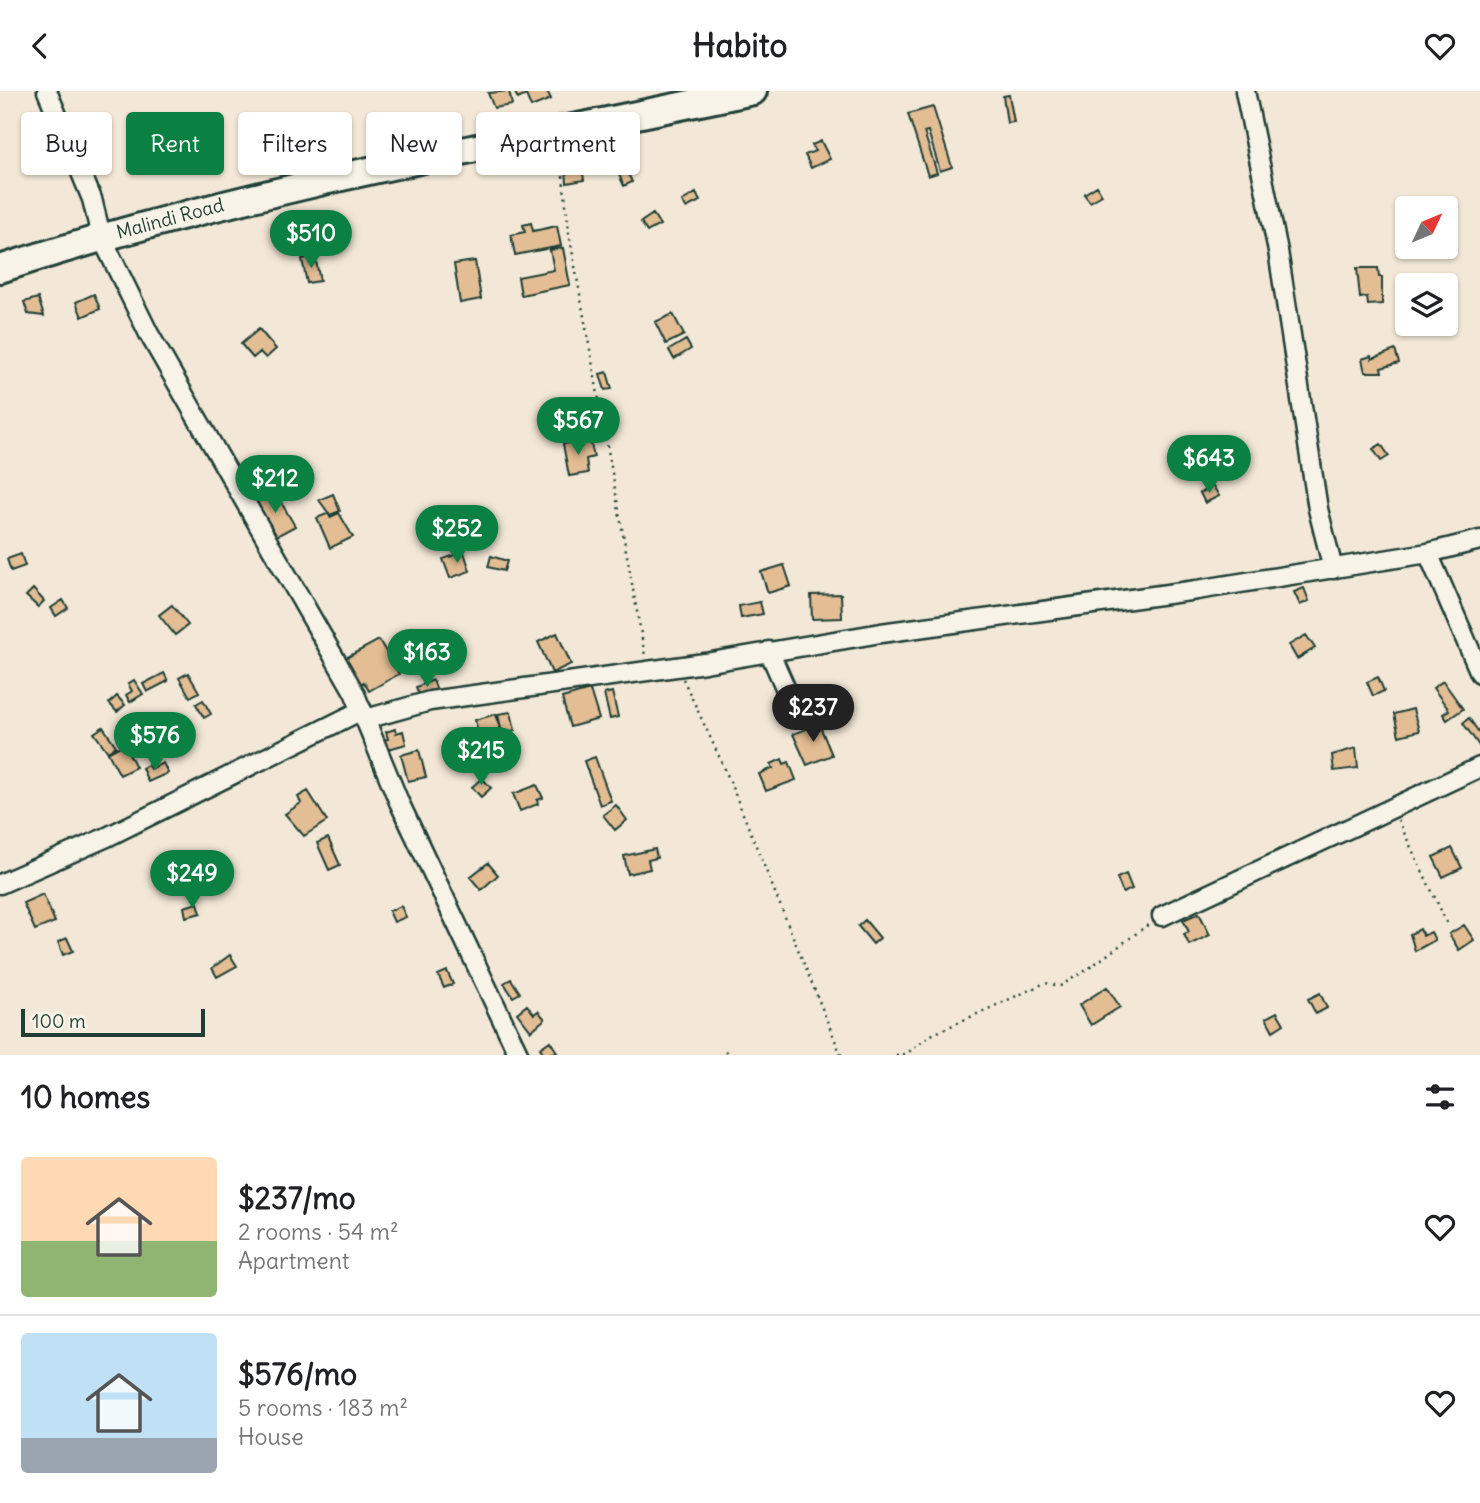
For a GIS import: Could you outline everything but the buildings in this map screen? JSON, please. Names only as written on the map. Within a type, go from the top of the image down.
[{"type":"highway","name":"Malindi Road","points":[[640,114],[753,91]]},
{"type":"highway","name":"Malindi Road","points":[[0,269],[101,236],[280,191],[476,149]]},
{"type":"street","points":[[47,91],[92,199],[101,236],[149,334],[321,630],[364,715],[399,802],[519,1055]]},
{"type":"street","points":[[1245,91],[1278,251],[1318,509],[1333,569]]},
{"type":"street","points":[[1,882],[107,837],[364,715],[430,701],[1333,569],[1428,553],[1480,540]]},
{"type":"street","points":[[1428,553],[1480,673]]},
{"type":"street","points":[[769,651],[788,694]]},
{"type":"street","points":[[1162,916],[1480,767]]},
{"type":"path","points":[[563,175],[569,233],[647,670]]},
{"type":"path","points":[[677,667],[724,767],[841,1055]]},
{"type":"path","points":[[1392,807],[1447,923]]},
{"type":"path","points":[[896,1055],[906,1055],[931,1035],[1045,983],[1060,986],[1162,916]]},
{"type":"path","points":[[725,1051],[730,1055]]}]
